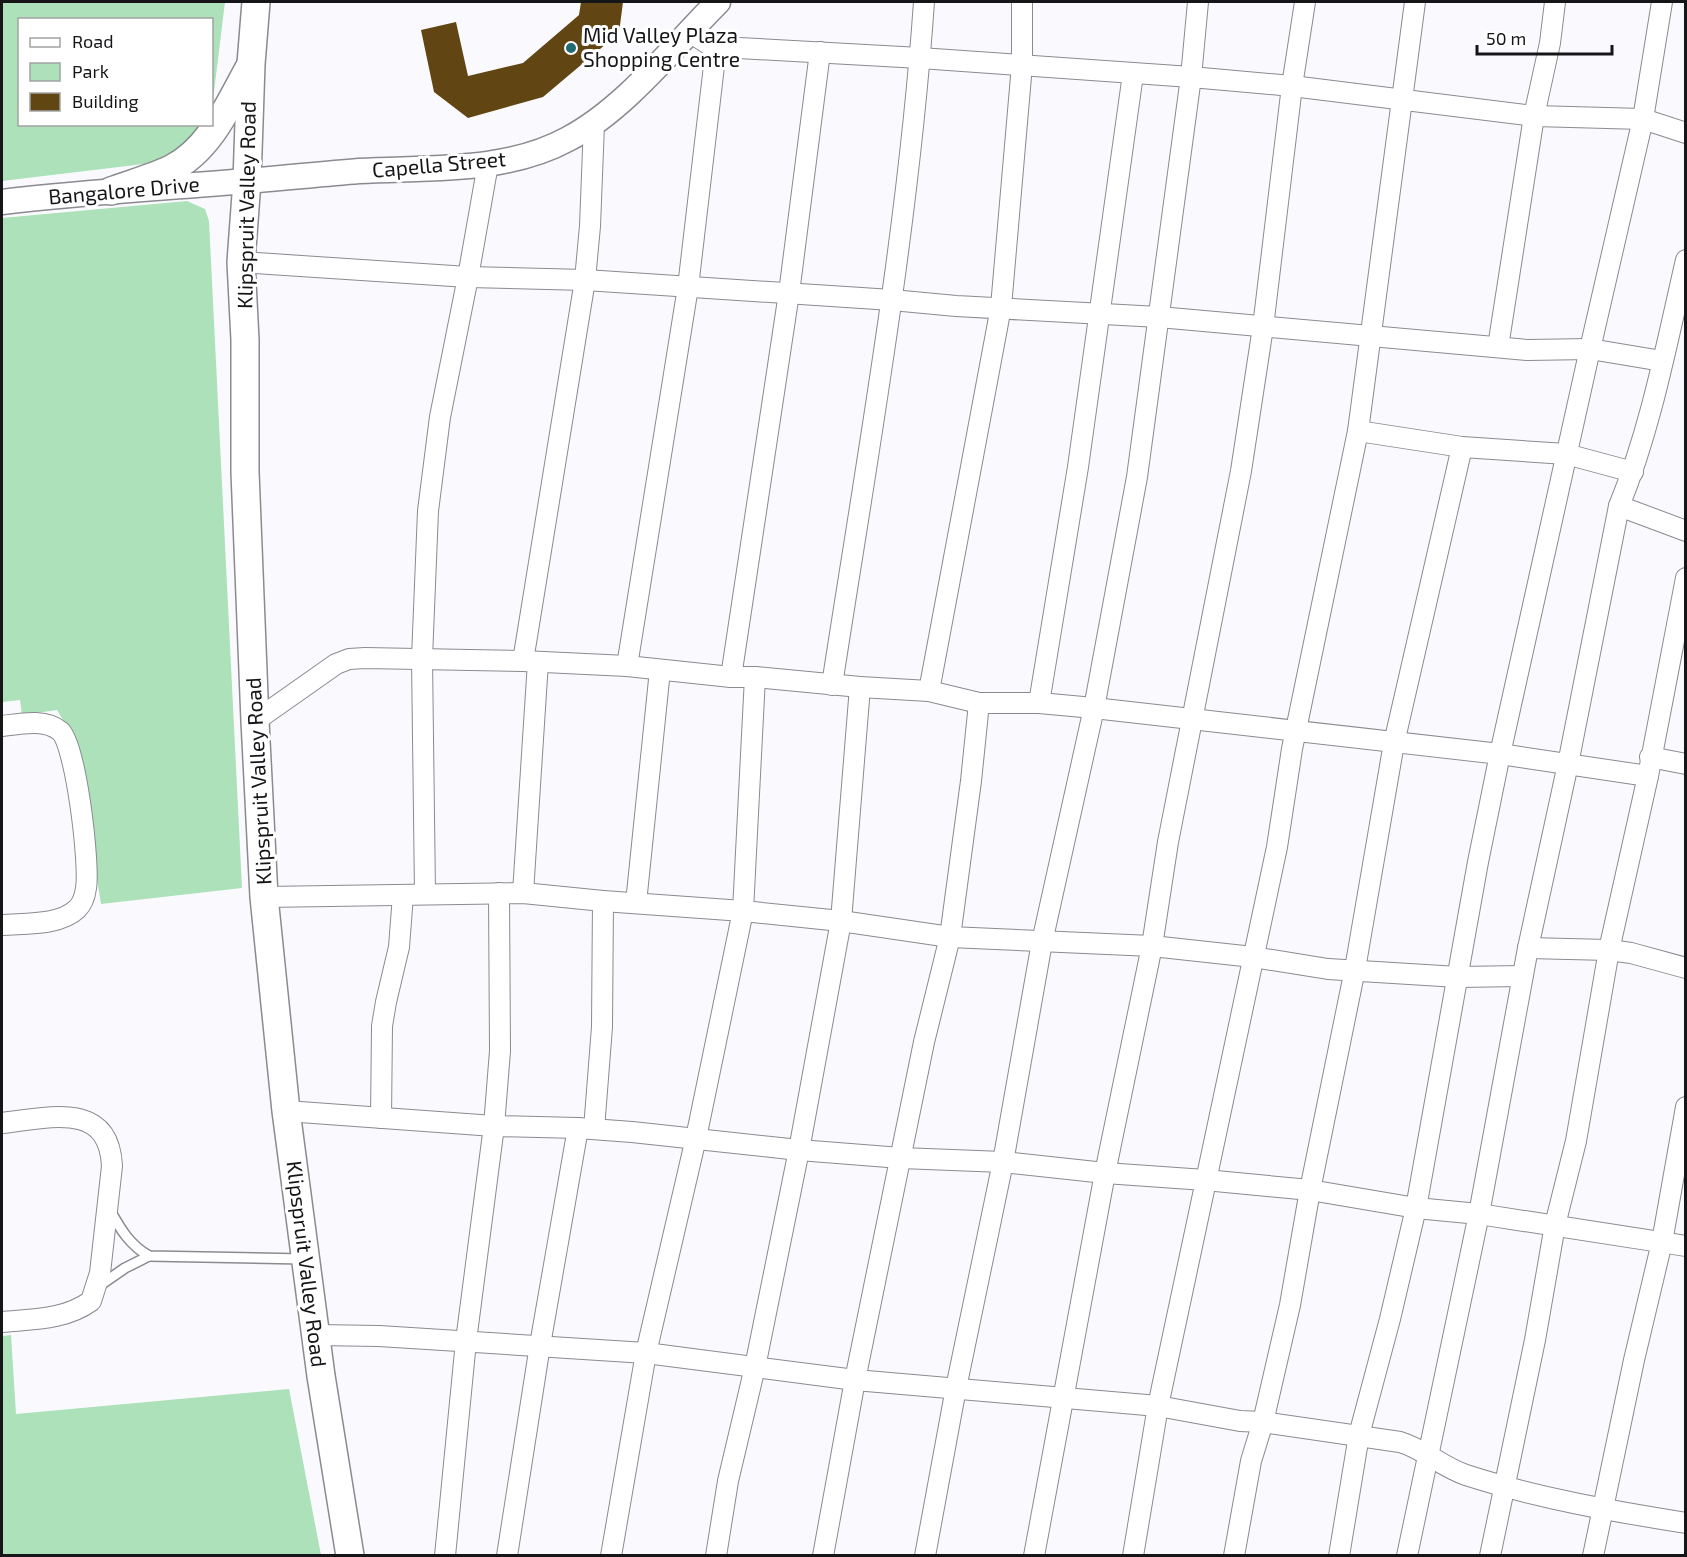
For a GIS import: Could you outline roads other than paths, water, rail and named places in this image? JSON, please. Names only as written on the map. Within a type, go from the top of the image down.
[{"type":"main road","name":"Klipspruit Valley Road","points":[[256,2],[241,262],[245,340],[245,472],[264,897],[286,1111],[316,1335],[350,1556]]},
{"type":"main road","points":[[111,191],[172,169],[198,150],[216,126],[251,64]]},
{"type":"street","name":"Capella Street","points":[[247,181],[357,171],[489,164],[544,150],[594,124],[615,107],[718,2]]},
{"type":"street","points":[[832,685],[892,300],[920,58],[924,2]]},
{"type":"street","points":[[929,691],[1001,307],[1022,65],[1022,2]]},
{"type":"street","points":[[925,1556],[1003,1162],[1042,942],[1094,708],[1137,477],[1191,77],[1198,2]]},
{"type":"street","points":[[1034,1556],[1062,1397],[1152,946],[1168,842],[1241,471],[1263,327],[1292,86],[1305,2]]},
{"type":"street","points":[[1133,1556],[1158,1406],[1277,847],[1292,749],[1358,431],[1415,2]]},
{"type":"street","points":[[1498,346],[1534,117],[1550,43],[1555,2]]},
{"type":"street","points":[[1339,1556],[1359,1435],[1390,1319],[1416,1208],[1500,754],[1643,119],[1662,2]]},
{"type":"street","points":[[688,32],[716,50],[739,48],[819,52],[1191,77],[1292,86],[1534,117],[1643,119],[1686,134]]},
{"type":"street","points":[[627,666],[688,287],[716,50]]},
{"type":"street","points":[[731,677],[789,293],[819,52]]},
{"type":"street","points":[[1039,703],[1078,467],[1132,74]]},
{"type":"street","points":[[523,893],[531,661],[585,280],[590,226],[594,124]]},
{"type":"street","points":[[425,894],[422,658],[431,487],[440,417],[489,164]]},
{"type":"street","name":"Bangalore Drive","points":[[2,202],[247,181]]},
{"type":"street","points":[[1407,1556],[1479,1214],[1522,976],[1568,764],[1619,506],[1633,472],[1662,361],[1681,300],[1686,260]]},
{"type":"street","points":[[241,262],[468,277],[585,280],[956,306],[1159,317],[1527,350],[1590,349],[1662,361]]},
{"type":"street","points":[[1358,431],[1462,447],[1566,454],[1633,472]]},
{"type":"street","points":[[1234,1556],[1251,1461],[1263,1422],[1290,1305],[1310,1191],[1355,969],[1394,743],[1462,447]]},
{"type":"street","points":[[1619,506],[1686,531]]},
{"type":"street","points":[[1490,1556],[1535,1340],[1555,1225],[1576,1141],[1609,950],[1649,766],[1686,578]]},
{"type":"street","points":[[255,721],[336,664],[349,659],[422,658],[531,661],[627,666],[731,677],[929,691],[979,703],[1039,703],[1094,708],[1500,754],[1568,764],[1649,766],[1686,764]]},
{"type":"street","points":[[636,903],[660,670]]},
{"type":"street","points":[[611,1556],[646,1353],[696,1138],[743,911],[755,677]]},
{"type":"street","points":[[716,1556],[728,1481],[755,1367],[799,1150],[841,921],[860,687]]},
{"type":"street","points":[[823,1556],[855,1380],[924,1042],[951,937],[979,703]]},
{"type":"street","points":[[2,726],[44,724],[61,732],[67,740],[72,758],[87,860],[87,887],[84,899],[73,912],[51,920],[2,925]]},
{"type":"street","points":[[445,1556],[466,1341],[494,1126],[500,1051],[499,893]]},
{"type":"street","points":[[264,897],[523,893],[603,902],[743,911],[841,921],[951,937],[1152,946],[1253,957],[1328,969],[1458,977],[1522,976]]},
{"type":"street","points":[[381,1118],[382,1026],[399,947],[403,895]]},
{"type":"street","points":[[507,1556],[540,1345],[586,1129],[602,1027],[603,902]]},
{"type":"street","points":[[1528,948],[1609,950],[1631,953],[1686,968]]},
{"type":"street","points":[[1593,1556],[1634,1360],[1662,1242],[1686,1107]]},
{"type":"street","points":[[286,1111],[494,1126],[586,1129],[696,1138],[799,1150],[901,1158],[1003,1162],[1105,1173],[1205,1180],[1310,1191],[1416,1208],[1479,1214],[1686,1246]]},
{"type":"street","points":[[2,1123],[57,1117],[89,1121],[100,1128],[107,1140],[112,1166],[100,1273],[91,1300],[71,1312],[50,1317],[2,1322]]},
{"type":"street","points":[[316,1335],[540,1345],[646,1353],[855,1380],[1158,1406],[1240,1421],[1359,1435],[1406,1444],[1430,1455],[1453,1470],[1533,1494],[1604,1510],[1686,1523]]},
{"type":"lane","points":[[108,1206],[127,1239],[148,1256]]},
{"type":"lane","points":[[96,1288],[125,1268],[148,1256],[306,1259]]},
{"type":"place","name":"Mid Valley Plaza Shopping Centre","points":[[571,48]]}]
